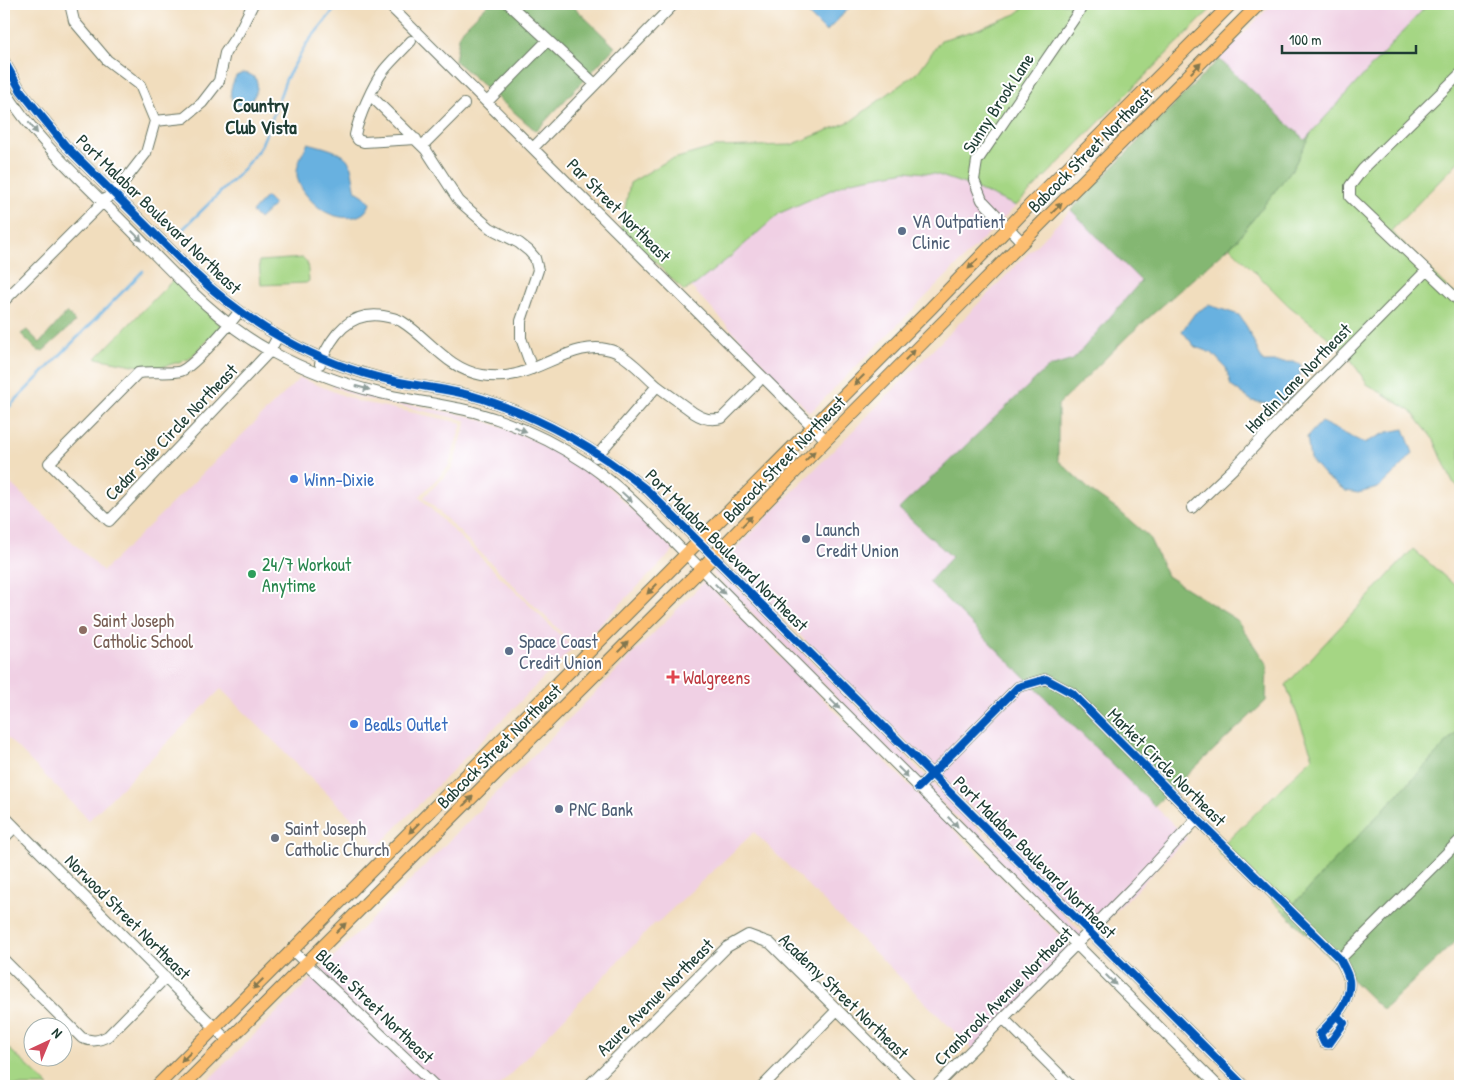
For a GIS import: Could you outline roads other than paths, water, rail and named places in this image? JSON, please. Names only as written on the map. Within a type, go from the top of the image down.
[{"type":"main road","name":"Babcock Street Northeast","points":[[157,1086],[1231,4]]},
{"type":"main road","name":"Babcock Street Northeast","points":[[184,1086],[714,556],[826,440],[1259,4]]},
{"type":"main road","points":[[1159,76],[1173,90]]},
{"type":"street","points":[[4,301],[113,192],[146,153],[155,121],[140,85],[107,60],[74,21],[70,4]]},
{"type":"street","points":[[155,121],[184,118],[202,103],[219,81],[225,53],[239,32],[253,4]]},
{"type":"street","points":[[509,4],[595,84]]},
{"type":"street","points":[[533,148],[674,4]]},
{"type":"street","name":"Sunny Brook Lane","points":[[1022,242],[982,200],[974,180],[977,161],[1080,10],[1081,4]]},
{"type":"street","name":"Par Street Northeast","points":[[395,6],[487,102],[826,440]]},
{"type":"street","points":[[487,102],[548,40]]},
{"type":"street","points":[[411,41],[382,72],[357,127],[355,135],[358,140],[364,142],[419,143],[464,104]]},
{"type":"street","name":"Port Malabar Boulevard Northeast","points":[[4,61],[21,91],[42,119],[65,144],[200,279],[239,312],[278,336],[322,359],[355,371],[389,380],[481,398],[537,419],[599,453],[647,490],[1244,1086]]},
{"type":"street","points":[[1460,74],[1363,169],[1350,186],[1350,196],[1460,302]]},
{"type":"street","name":"Port Malabar Boulevard Northeast","points":[[4,89],[33,129],[102,202],[229,325],[270,351],[317,373],[349,385],[382,394],[475,412],[531,433],[590,465],[614,485],[686,554],[1218,1086]]},
{"type":"street","points":[[370,95],[419,143],[459,200],[490,228],[519,243],[529,251],[537,262],[538,270],[520,321],[521,338],[532,369]]},
{"type":"street","name":"Hardin Lane Northeast","points":[[1192,508],[1239,463],[1427,270]]},
{"type":"street","name":"Cedar Side Circle Northeast","points":[[239,312],[189,366],[180,372],[148,372],[138,374],[48,463],[109,521],[270,351],[278,336]]},
{"type":"street","points":[[317,373],[331,341],[340,330],[351,320],[364,315],[375,315],[392,317],[402,322],[448,360],[470,372],[500,377],[532,369],[585,349],[608,349],[618,353],[632,363],[657,386],[694,413],[714,420],[722,418],[758,382]]},
{"type":"street","points":[[590,465],[657,386]]},
{"type":"street","name":"Market Circle Northeast","points":[[918,788],[1018,687],[1046,679],[1072,693],[1197,820],[1340,958],[1350,981],[1347,999],[1336,1015]]},
{"type":"street","name":"Norwood Street Northeast","points":[[4,816],[228,1041]]},
{"type":"street","name":"Cranbrook Avenue Northeast","points":[[936,1086],[1197,820]]},
{"type":"street","points":[[4,838],[15,827]]},
{"type":"street","points":[[1340,958],[1460,840]]},
{"type":"street","name":"Academy Street Northeast","points":[[748,935],[770,943],[914,1086]]},
{"type":"street","name":"Azure Avenue Northeast","points":[[588,1086],[727,947],[748,935]]},
{"type":"street","name":"Blaine Street Northeast","points":[[292,950],[435,1086]]},
{"type":"street","points":[[4,960],[82,1038],[90,1041],[98,1041],[108,1036],[166,977]]},
{"type":"street","points":[[762,1086],[837,1010]]},
{"type":"street","points":[[1003,1018],[1071,1086]]},
{"type":"water","points":[[820,4],[844,4],[849,8],[826,32],[809,15]]},
{"type":"water","points":[[243,73],[255,78],[257,82],[256,93],[245,107],[235,102],[231,95],[236,76]]},
{"type":"water","points":[[308,143],[336,151],[348,160],[356,191],[370,203],[363,214],[344,217],[330,214],[307,196],[300,186],[297,171],[300,158]]},
{"type":"water","points":[[266,197],[274,205],[259,219],[252,212]]},
{"type":"water","points":[[1209,305],[1239,315],[1247,327],[1263,362],[1293,362],[1301,365],[1299,384],[1290,398],[1277,405],[1252,401],[1231,386],[1226,368],[1212,353],[1195,347],[1182,331],[1195,313]]},
{"type":"water","points":[[1321,422],[1364,443],[1388,432],[1404,429],[1413,453],[1378,488],[1358,493],[1346,491],[1327,478],[1310,459],[1307,437]]},
{"type":"waterway","points":[[183,229],[239,174],[260,148],[286,79],[307,43],[339,4]]},
{"type":"waterway","points":[[4,412],[143,271]]},
{"type":"place","name":"VA Outpatient Clinic","points":[[902,231]]},
{"type":"place","name":"Winn-Dixie","points":[[294,479]]},
{"type":"place","name":"Launch Credit Union","points":[[806,539]]},
{"type":"place","name":"24/7 Workout Anytime","points":[[252,574]]},
{"type":"place","name":"Saint Joseph Catholic School","points":[[83,630]]},
{"type":"place","name":"Space Coast Credit Union","points":[[509,651]]},
{"type":"place","name":"Walgreens","points":[[673,677]]},
{"type":"place","name":"Bealls Outlet","points":[[354,724]]},
{"type":"place","name":"PNC Bank","points":[[559,809]]},
{"type":"place","name":"Saint Joseph Catholic Church","points":[[275,838]]},
{"type":"district","name":"Country Club Vista","points":[[261,116]]}]
